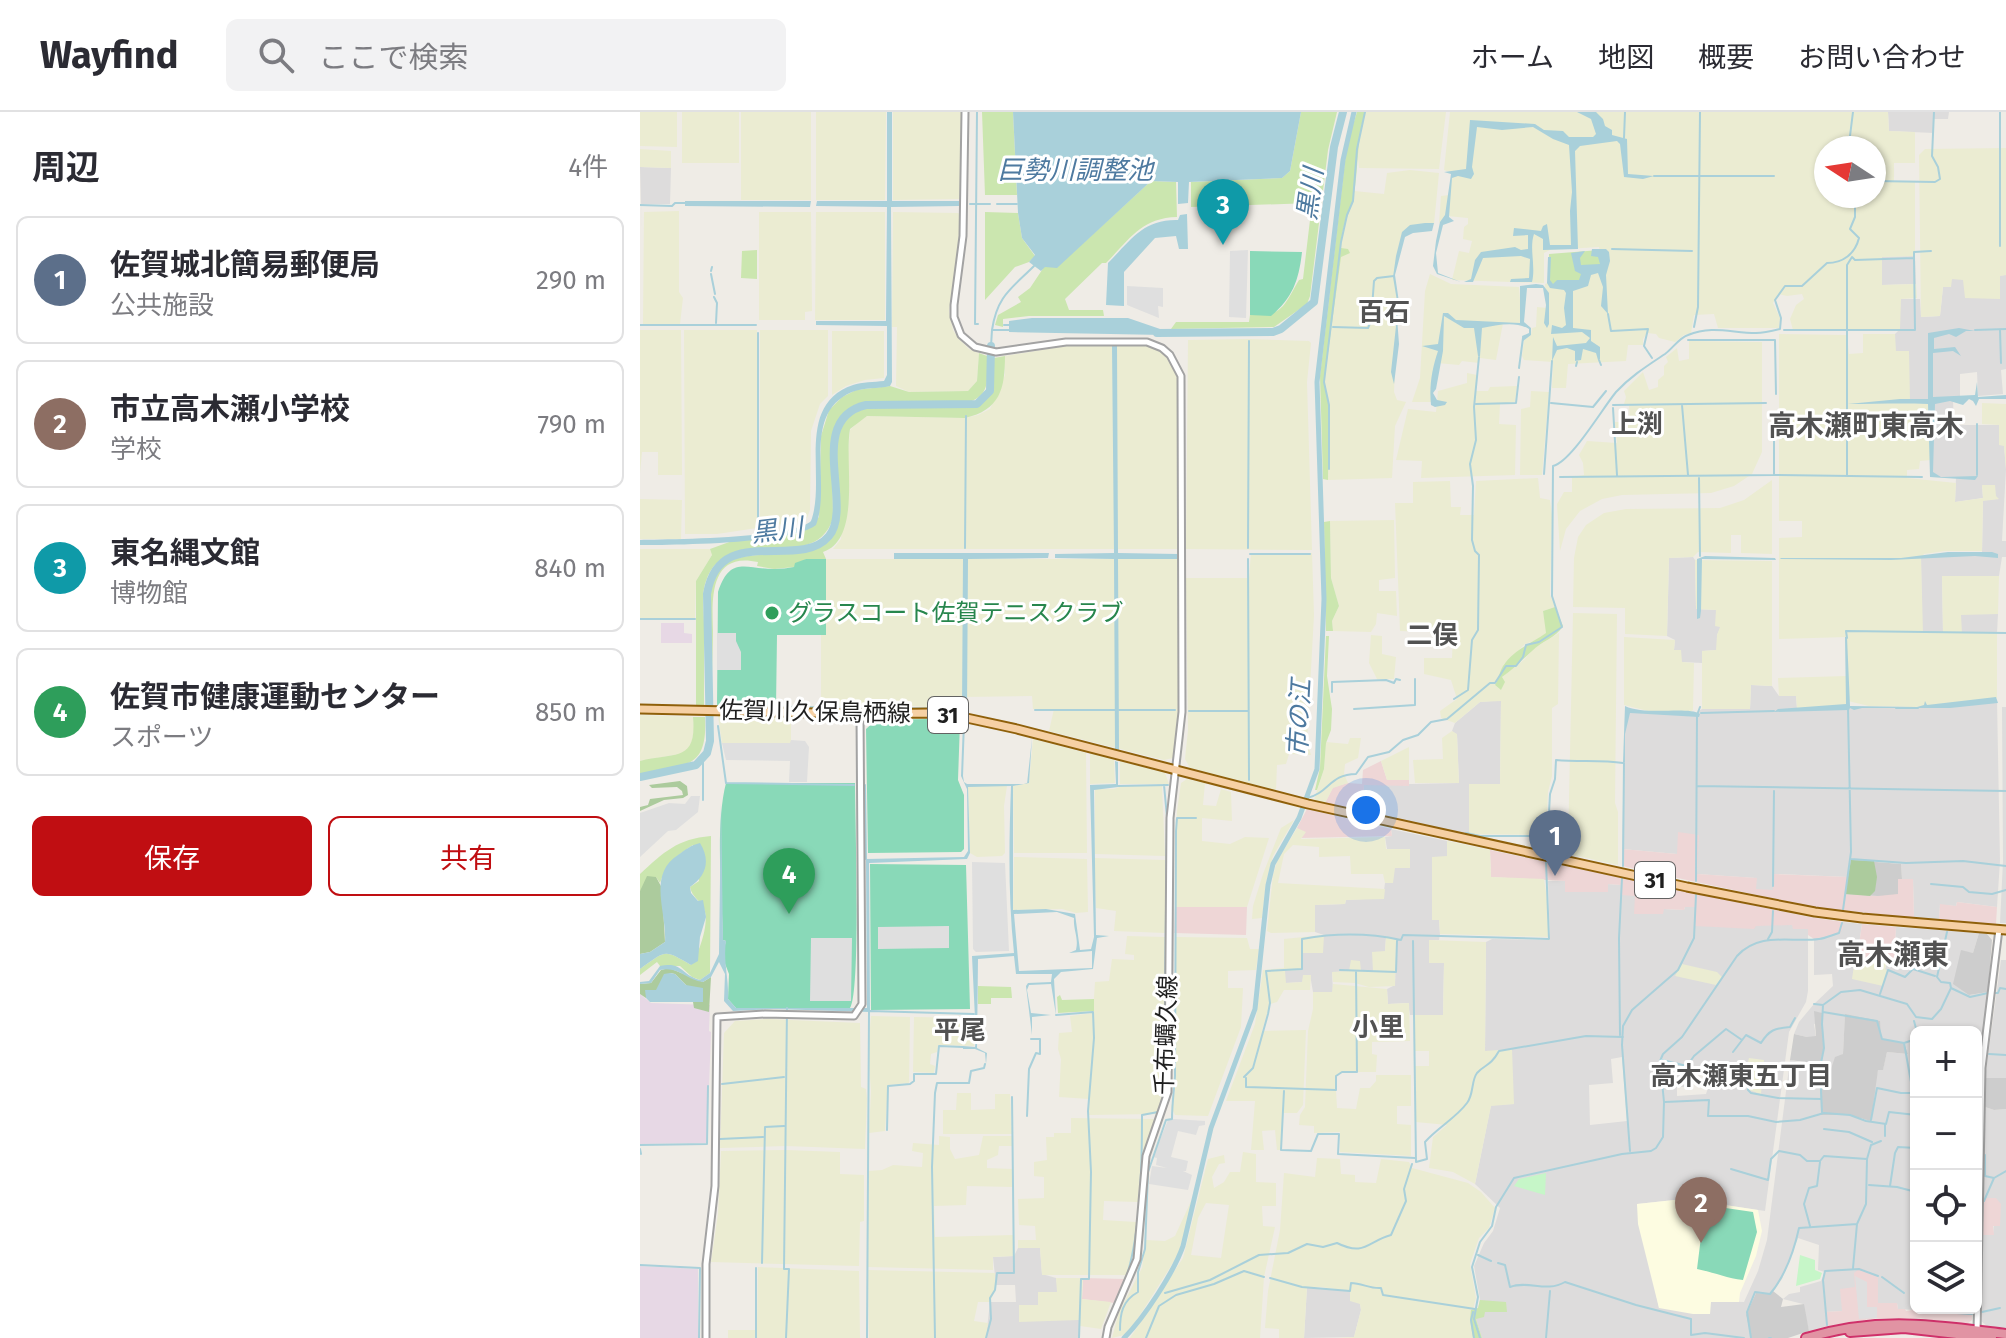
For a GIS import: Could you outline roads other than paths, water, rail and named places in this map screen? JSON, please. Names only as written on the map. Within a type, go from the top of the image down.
[{"type":"highway","points":[[1806,1338],[1873,1323],[1919,1323],[1992,1338]]},
{"type":"highway","points":[[1822,1338],[1874,1329],[1904,1328],[1976,1335],[2006,1334]]},
{"type":"main road","name":"佐賀川久保鳥栖線","points":[[640,709],[927,713],[962,717],[1176,770]]},
{"type":"main road","name":"31","points":[[1176,770],[1305,804],[1815,912],[2002,930]]},
{"type":"street","name":"千布蠣久線","points":[[965,112],[964,223],[954,317],[966,341],[983,351],[996,352],[1066,342],[1147,342],[1162,348],[1178,368],[1181,416],[1182,712],[1170,818],[1168,1092],[1146,1156],[1137,1259],[1106,1338]]},
{"type":"street","points":[[706,1338],[706,1264],[715,1186],[717,1017],[786,1014],[849,1016],[860,1009],[860,714]]},
{"type":"street","points":[[1976,1335],[1982,1068],[2002,930]]},
{"type":"water","points":[[887,112],[892,112],[892,201],[959,201],[959,206],[891,207],[892,382],[890,386],[852,392],[836,402],[827,416],[820,451],[821,490],[816,525],[803,531],[758,540],[640,545],[640,540],[756,535],[799,527],[811,521],[815,504],[818,425],[824,409],[835,395],[853,385],[884,381],[887,375],[887,326],[816,325],[816,321],[886,321],[887,207],[816,206],[817,201],[887,201]]},
{"type":"water","name":"巨勢川調整池","points":[[1013,112],[1301,112],[1290,171],[1282,178],[1189,182],[1188,203],[1178,204],[1178,182],[1151,181],[1057,268],[1045,267],[1041,271],[1029,262],[1035,255],[1022,238]]},
{"type":"water","points":[[1577,112],[1596,112],[1605,126],[1612,130],[1612,135],[1627,139],[1628,174],[1654,176],[1643,179],[1624,177],[1617,141],[1580,146],[1575,151],[1578,249],[1543,250],[1543,239],[1534,234],[1532,282],[1510,282],[1511,279],[1529,278],[1530,259],[1521,256],[1483,258],[1473,282],[1464,282],[1471,279],[1475,260],[1481,252],[1515,247],[1528,249],[1528,235],[1513,236],[1514,228],[1541,231],[1547,224],[1550,245],[1571,245],[1569,145],[1533,127],[1502,130],[1477,127],[1472,167],[1474,174],[1471,179],[1452,178],[1449,217],[1454,221],[1443,225],[1436,253],[1438,273],[1461,282],[1437,274],[1433,266],[1436,241],[1440,222],[1445,215],[1451,174],[1444,172],[1466,169],[1470,120],[1535,124],[1544,130],[1563,131],[1569,137],[1593,137],[1596,134],[1591,119]]},
{"type":"water","points":[[685,201],[811,201],[810,207],[685,206]]},
{"type":"water","points":[[1187,214],[1188,249],[1179,249],[1176,236],[1155,238],[1124,272],[1124,306],[1106,305],[1108,263],[1138,232],[1156,223],[1178,220],[1180,215]]},
{"type":"water","points":[[1434,223],[1432,231],[1405,237],[1395,275],[1400,309],[1394,384],[1391,372],[1396,326],[1394,317],[1398,307],[1393,277],[1396,256],[1402,232],[1410,225]]},
{"type":"water","points":[[1592,249],[1606,249],[1609,252],[1606,275],[1608,314],[1601,306],[1603,287],[1598,273],[1591,275],[1588,286],[1573,291],[1573,328],[1591,330],[1591,341],[1600,347],[1600,359],[1596,353],[1583,349],[1581,360],[1575,361],[1575,351],[1567,348],[1557,350],[1552,361],[1553,337],[1557,346],[1586,343],[1590,338],[1582,332],[1551,334],[1552,325],[1562,328],[1566,325],[1566,293],[1550,288],[1547,283],[1548,257],[1551,257],[1550,280],[1553,284],[1557,280],[1579,280],[1581,274],[1575,271],[1571,253],[1585,251],[1580,258],[1581,265],[1600,264],[1598,257],[1591,256]]},
{"type":"water","points":[[1543,285],[1549,293],[1547,328],[1544,323],[1546,305],[1543,288],[1527,288],[1524,322],[1531,328],[1531,335],[1523,341],[1522,336],[1529,333],[1529,329],[1518,325],[1482,328],[1480,356],[1474,328],[1464,328],[1444,316],[1443,351],[1433,393],[1437,400],[1447,402],[1435,407],[1431,405],[1430,391],[1438,351],[1422,346],[1438,344],[1443,313],[1456,320],[1520,323],[1520,286]]},
{"type":"water","points":[[1032,318],[1128,318],[1163,330],[1164,335],[1009,332],[1009,321]]},
{"type":"water","points":[[1959,328],[1975,331],[1966,331],[1956,337],[1949,334],[1934,338],[1934,349],[1955,347],[1961,356],[1953,351],[1933,353],[1933,397],[1975,395],[1977,382],[1978,397],[2006,395],[2006,399],[1979,399],[1976,406],[1969,399],[1963,405],[1950,401],[1935,404],[1933,472],[1941,477],[1978,476],[1975,480],[1930,477],[1928,404],[1848,404],[1928,399],[1928,333]]},
{"type":"water","points":[[1112,346],[1117,346],[1118,553],[1178,554],[1178,559],[1118,559],[1119,750],[1115,749],[1114,559],[1055,558],[1055,554],[1114,553]]},
{"type":"water","points":[[1948,552],[1992,552],[1998,554],[1998,558],[1975,556],[1891,560],[1780,558],[1901,558]]},
{"type":"water","points":[[894,553],[1049,553],[1048,558],[968,559],[967,710],[962,709],[963,559],[894,559]]},
{"type":"water","points":[[1705,556],[1776,560],[1702,559],[1701,611],[1697,619],[1697,559]]},
{"type":"water","points":[[1845,637],[1850,706],[1917,707],[1924,705],[1925,701],[1927,705],[1996,697],[1998,703],[1950,708],[1774,712],[1778,709],[1846,704]]},
{"type":"water","points":[[1625,706],[1700,714],[1699,717],[1630,713],[1623,762]]},
{"type":"water","points":[[963,722],[964,782],[1024,784],[1013,786],[1013,910],[1046,909],[1075,914],[1080,950],[1091,949],[1094,937],[1090,785],[1116,784],[1115,761],[1118,762],[1118,787],[1094,790],[1096,935],[1109,936],[1097,938],[1093,969],[1061,972],[1054,979],[1056,1015],[1051,984],[1029,985],[1031,1013],[1051,1015],[1032,1017],[1032,1035],[1026,986],[1028,983],[1051,982],[1052,974],[1016,974],[1014,956],[978,959],[977,1048],[987,1053],[986,1064],[985,1053],[963,1049],[963,1046],[975,1047],[976,1039],[972,956],[1014,953],[1010,870],[1011,786],[968,787],[970,853],[967,859],[869,863],[870,1012],[733,1011],[724,1001],[725,974],[719,962],[711,977],[703,982],[667,969],[660,970],[651,983],[640,984],[649,981],[660,966],[668,965],[678,967],[700,980],[710,973],[719,954],[721,803],[723,940],[726,941],[728,999],[736,1008],[867,1008],[866,859],[964,857],[968,851],[967,789],[961,776]],"holes":[[[1057,912],[1074,918],[1077,946],[1069,953],[1092,951],[1092,968],[1019,971],[1014,914]]]},
{"type":"water","points":[[1032,738],[1029,783],[1027,783]]},
{"type":"water","points":[[700,843],[705,868],[690,887],[698,901],[703,900],[706,917],[698,961],[691,965],[665,954],[640,969],[640,954],[650,952],[665,942],[661,895],[663,873],[678,855]]},
{"type":"water","points":[[670,973],[686,985],[703,988],[703,1002],[650,1002],[645,990],[656,990],[664,974]]},
{"type":"waterway","points":[[977,112],[975,324],[978,324]]},
{"type":"waterway","name":"黒川","points":[[1157,333],[1273,332],[1314,302],[1334,147],[1343,112]]},
{"type":"waterway","name":"市の江","points":[[1124,1338],[1158,1294],[1183,1246],[1211,1128],[1255,1009],[1273,864],[1299,818],[1317,769],[1324,599],[1317,382],[1343,160],[1354,112]]},
{"type":"waterway","points":[[1329,469],[1329,405],[1324,382],[1341,242],[1353,201],[1357,149],[1365,112]]},
{"type":"waterway","points":[[1624,138],[1625,112]]},
{"type":"waterway","points":[[1694,327],[1698,307],[1700,112]]},
{"type":"waterway","points":[[1850,136],[1853,112]]},
{"type":"waterway","points":[[1886,181],[1935,182],[1940,179],[1932,156],[1934,112]]},
{"type":"waterway","points":[[2000,112],[2000,246]]},
{"type":"waterway","points":[[1654,176],[1774,176]]},
{"type":"waterway","points":[[640,205],[672,206],[685,203]]},
{"type":"waterway","points":[[970,204],[990,204]]},
{"type":"waterway","points":[[997,204],[1017,204]]},
{"type":"waterway","points":[[1307,798],[1340,777],[1356,774],[1368,757],[1389,752],[1403,740],[1418,735],[1431,722],[1447,719],[1490,683],[1495,683],[1506,666],[1516,666],[1523,657],[1526,645],[1539,642],[1562,627],[1552,596],[1553,466],[1577,445],[1622,386],[1685,336],[1705,330],[1756,333],[1780,329],[1781,318],[1775,300],[1785,286],[1802,286],[1827,263],[1843,259],[1855,249],[1859,238],[1850,229],[1855,208]]},
{"type":"waterway","points":[[1612,249],[1692,251]]},
{"type":"waterway","points":[[1847,475],[1847,265],[1852,257],[1855,260],[1914,258],[1914,252],[1931,251]]},
{"type":"waterway","points":[[1784,330],[1915,330],[1914,258]]},
{"type":"waterway","points":[[992,330],[1001,301],[1034,266]]},
{"type":"waterway","points":[[711,271],[712,267]]},
{"type":"waterway","points":[[711,274],[715,294]]},
{"type":"waterway","points":[[1333,327],[1368,328],[1374,281],[1394,276]]},
{"type":"waterway","points":[[714,297],[717,303],[716,323]]},
{"type":"waterway","points":[[1608,314],[1611,331],[1648,329],[1644,346],[1652,358]]},
{"type":"waterway","points":[[640,325],[756,325]]},
{"type":"waterway","points":[[1004,325],[1009,325]]},
{"type":"waterway","points":[[1975,330],[2006,329]]},
{"type":"waterway","points":[[991,346],[992,330],[1009,330]]},
{"type":"waterway","points":[[2000,330],[2001,363]]},
{"type":"waterway","points":[[758,333],[758,526]]},
{"type":"waterway","points":[[1519,368],[1523,338]]},
{"type":"waterway","points":[[1688,340],[1775,340],[1776,394]]},
{"type":"waterway","points":[[1248,548],[1249,341]]},
{"type":"waterway","name":"黒川","points":[[640,777],[696,765],[707,753],[710,741],[707,594],[714,572],[727,559],[743,553],[799,550],[816,546],[829,536],[837,505],[834,445],[838,427],[848,413],[866,405],[977,404],[990,391],[991,346]]},
{"type":"waterway","points":[[1454,699],[1468,690],[1472,640],[1478,630],[1479,555],[1472,540],[1473,486],[1470,464],[1476,440],[1474,407],[1479,357]]},
{"type":"waterway","points":[[1599,360],[1601,365]]},
{"type":"waterway","points":[[1544,474],[1552,361]]},
{"type":"waterway","points":[[1576,366],[1577,362]]},
{"type":"waterway","points":[[1476,404],[1516,403],[1519,377]]},
{"type":"waterway","points":[[1551,403],[1593,407],[1606,391]]},
{"type":"waterway","points":[[1613,405],[1766,403]]},
{"type":"waterway","points":[[1682,405],[1688,475]]},
{"type":"waterway","points":[[1613,408],[1617,475]]},
{"type":"waterway","points":[[965,548],[966,416]]},
{"type":"waterway","points":[[1977,424],[1977,475]]},
{"type":"waterway","points":[[1774,425],[1774,475],[1922,477]]},
{"type":"waterway","points":[[1560,477],[1774,475]]},
{"type":"waterway","points":[[1699,478],[1700,556]]},
{"type":"waterway","points":[[1250,554],[1310,554]]},
{"type":"waterway","points":[[1248,559],[1249,780]]},
{"type":"waterway","points":[[640,619],[695,619]]},
{"type":"waterway","points":[[1847,638],[1846,631],[2006,633]]},
{"type":"waterway","points":[[1332,692],[1332,682],[1386,680],[1394,683],[1396,679],[1400,680]]},
{"type":"waterway","points":[[1354,709],[1415,705],[1415,679]]},
{"type":"waterway","points":[[718,706],[965,709]]},
{"type":"waterway","points":[[1696,881],[1697,715],[1700,707]]},
{"type":"waterway","points":[[1843,910],[1851,852],[1848,708]]},
{"type":"waterway","points":[[1896,708],[1918,708]]},
{"type":"waterway","points":[[1035,710],[1115,710]]},
{"type":"waterway","points":[[1119,710],[1175,710]]},
{"type":"waterway","points":[[1189,711],[1248,711]]},
{"type":"waterway","points":[[1701,713],[1774,711]]},
{"type":"waterway","points":[[718,726],[726,783],[854,785]]},
{"type":"waterway","points":[[703,759],[703,800]]},
{"type":"waterway","points":[[1547,849],[1550,794],[1556,760],[1623,763]]},
{"type":"waterway","points":[[1623,866],[1624,763]]},
{"type":"waterway","points":[[865,785],[866,859]]},
{"type":"waterway","points":[[1161,1106],[1164,1092],[1167,817],[1164,785]]},
{"type":"waterway","points":[[1118,786],[1168,785]]},
{"type":"waterway","points":[[1697,786],[2006,791]]},
{"type":"waterway","points":[[1773,886],[1774,791]]},
{"type":"waterway","points":[[1120,1330],[1123,1308],[1128,1299],[1138,1292],[1138,1272],[1145,1249],[1148,1172],[1166,1120],[1172,1119],[1177,818],[1196,818]]},
{"type":"waterway","points":[[1466,833],[1480,836],[1548,836]]},
{"type":"waterway","points":[[1851,859],[1906,863],[1963,861],[2006,866]]},
{"type":"waterway","points":[[1244,1077],[1253,1068],[1268,1014],[1270,1003],[1266,971],[1302,969],[1302,939],[1352,935],[1401,940],[1403,935],[1549,939],[1546,862]]},
{"type":"waterway","points":[[1620,1035],[1622,878]]},
{"type":"waterway","points":[[1931,884],[1992,894],[2006,890]]},
{"type":"waterway","points":[[1630,1151],[1623,1026],[1632,1010],[1678,970],[1694,938],[1696,895]]},
{"type":"waterway","points":[[1768,939],[1772,932],[1773,911]]},
{"type":"waterway","points":[[1480,1338],[1474,1319],[1478,1297],[1472,1267],[1480,1242],[1492,1226],[1496,1207],[1514,1178],[1656,1148],[1663,1137],[1660,1061],[1663,1054],[1682,1037],[1737,956],[1756,943],[1827,937],[1839,933],[1842,923]]},
{"type":"waterway","points":[[1947,932],[1937,977],[1970,997],[1988,993]]},
{"type":"waterway","points":[[1340,970],[1396,972],[1397,941]]},
{"type":"waterway","points":[[1413,941],[1416,1162],[1427,1159],[1425,1142],[1467,1103],[1477,1073],[1499,1051],[1586,1036],[1623,1037]]},
{"type":"waterway","points":[[1880,994],[1888,970],[1905,977],[1913,969],[1935,976]]},
{"type":"waterway","points":[[1246,1078],[1246,1087],[1336,1090],[1336,1076],[1342,1072],[1357,1072],[1356,971]]},
{"type":"waterway","points":[[1814,1004],[1823,1005],[1841,992],[1860,990],[1907,1004],[1916,1017],[1932,1019],[1941,1009],[1951,988]]},
{"type":"waterway","points":[[1995,993],[2000,988],[2006,989]]},
{"type":"waterway","points":[[1822,1112],[1820,1068],[1824,1048],[1823,1005]]},
{"type":"waterway","points":[[786,1338],[789,1269],[784,1269],[787,1008]]},
{"type":"waterway","points":[[870,1011],[974,1014]]},
{"type":"waterway","points":[[867,1338],[869,1012]]},
{"type":"waterway","points":[[1056,1015],[1093,1012],[1088,1111],[1091,1172],[1089,1279],[1081,1279],[1079,1338]]},
{"type":"waterway","points":[[1823,1012],[1877,1021],[1882,1039],[1904,1043],[1910,1041]]},
{"type":"waterway","points":[[1733,1052],[1746,1035],[1761,1043],[1773,1030],[1790,1027],[1795,1018]]},
{"type":"waterway","points":[[1914,1021],[1915,1026]]},
{"type":"waterway","points":[[1662,1060],[1687,1066],[1694,1056],[1726,1029],[1742,1040]]},
{"type":"waterway","points":[[1027,1116],[1029,1069],[1036,1053],[1040,1054],[1040,1039],[1031,1039]]},
{"type":"waterway","points":[[1871,1120],[1877,1088],[1913,1093],[1904,1043]]},
{"type":"waterway","points":[[887,1130],[888,1086],[910,1084],[914,1081],[914,1074],[936,1074],[939,1046],[963,1047]]},
{"type":"waterway","points":[[1989,1054],[2006,1055]]},
{"type":"waterway","points":[[935,1338],[932,1167],[935,1093],[937,1083],[969,1083],[971,1071],[984,1068],[985,1064]]},
{"type":"waterway","points":[[1728,1067],[1748,1071],[1748,1090],[1751,1093],[1778,1098],[1821,1099]]},
{"type":"waterway","points":[[722,1084],[784,1077]]},
{"type":"waterway","points":[[640,1145],[707,1144],[708,1086]]},
{"type":"waterway","points":[[1284,1091],[1281,1150],[1311,1151],[1318,1134],[1339,1134],[1338,1154],[1415,1158]]},
{"type":"waterway","points":[[986,1338],[991,1319],[990,1298],[995,1290],[997,1273],[1014,1273],[1012,1097]]},
{"type":"waterway","points":[[1665,1102],[1709,1100],[1708,1116],[1748,1116],[1776,1122],[1800,1120],[1824,1113],[1850,1115],[1886,1124],[1889,1112],[1910,1114]]},
{"type":"waterway","points":[[1127,1275],[1138,1217],[1142,1115],[1158,1112]]},
{"type":"waterway","points":[[1885,1125],[1885,1136]]},
{"type":"waterway","points":[[762,1263],[765,1127],[784,1126]]},
{"type":"waterway","points":[[1824,1129],[1849,1132],[1872,1142]]},
{"type":"waterway","points":[[720,1139],[763,1137]]},
{"type":"waterway","points":[[1853,1268],[1857,1224],[1866,1204],[1867,1159],[1871,1145],[1881,1141]]},
{"type":"waterway","points":[[1890,1186],[1898,1147],[1910,1148]]},
{"type":"waterway","points":[[640,1149],[641,1154]]},
{"type":"waterway","points":[[1731,1169],[1768,1180],[1771,1159],[1779,1151],[1800,1155],[1807,1161],[1820,1161],[1824,1156],[1867,1159]]},
{"type":"waterway","points":[[1985,1155],[1985,1176],[1994,1178]]},
{"type":"waterway","points":[[1810,1226],[1804,1204],[1809,1188],[1817,1186],[1820,1162]]},
{"type":"waterway","points":[[1165,1293],[1210,1280],[1259,1255],[1288,1253],[1307,1244],[1323,1247],[1337,1243],[1360,1248],[1391,1235],[1406,1201],[1404,1189],[1412,1164]]},
{"type":"waterway","points":[[1984,1201],[1994,1178],[2006,1171]]},
{"type":"waterway","points":[[1869,1185],[1910,1190]]},
{"type":"waterway","points":[[1751,1338],[1747,1312],[1755,1292],[1770,1294],[1775,1287],[1788,1263],[1799,1228],[1857,1224]]},
{"type":"waterway","points":[[1478,1255],[1491,1261]]},
{"type":"waterway","points":[[1498,1263],[1505,1265],[1510,1287],[1551,1286],[1565,1282],[1691,1319],[1691,1335],[1705,1333],[1744,1338]]},
{"type":"waterway","points":[[640,1265],[700,1268],[699,1338]]},
{"type":"waterway","points":[[756,1268],[756,1338]]},
{"type":"waterway","points":[[1827,1325],[1825,1271],[1859,1269],[1878,1276]]},
{"type":"waterway","points":[[1146,1338],[1159,1306],[1176,1295],[1244,1271],[1264,1277]]},
{"type":"waterway","points":[[1882,1277],[1904,1293]]},
{"type":"waterway","points":[[1270,1278],[1302,1287],[1350,1291],[1351,1283],[1355,1283],[1381,1288],[1383,1295],[1475,1309]]},
{"type":"waterway","points":[[1546,1338],[1550,1291]]},
{"type":"waterway","points":[[1982,1312],[2000,1308]]},
{"type":"waterway","points":[[1473,1312],[1474,1338]]},
{"type":"place","name":"東名縄文館","points":[[1223,245]]},
{"type":"place","name":"グラスコート佐賀テニスクラブ","points":[[772,613]]},
{"type":"place","name":"佐賀城北簡易郵便局","points":[[1555,876]]},
{"type":"place","name":"佐賀市健康運動センター","points":[[789,914]]},
{"type":"place","name":"市立高木瀬小学校","points":[[1701,1243]]},
{"type":"district","name":"百石","points":[[1384,312]]},
{"type":"district","name":"上渕","points":[[1637,424]]},
{"type":"district","name":"高木瀬町東高木","points":[[1866,425]]},
{"type":"district","name":"二俣","points":[[1432,635]]},
{"type":"district","name":"高木瀬東","points":[[1893,954]]},
{"type":"district","name":"小里","points":[[1378,1027]]},
{"type":"district","name":"平尾","points":[[960,1030]]},
{"type":"district","name":"高木瀬東五丁目","points":[[1741,1076]]}]
